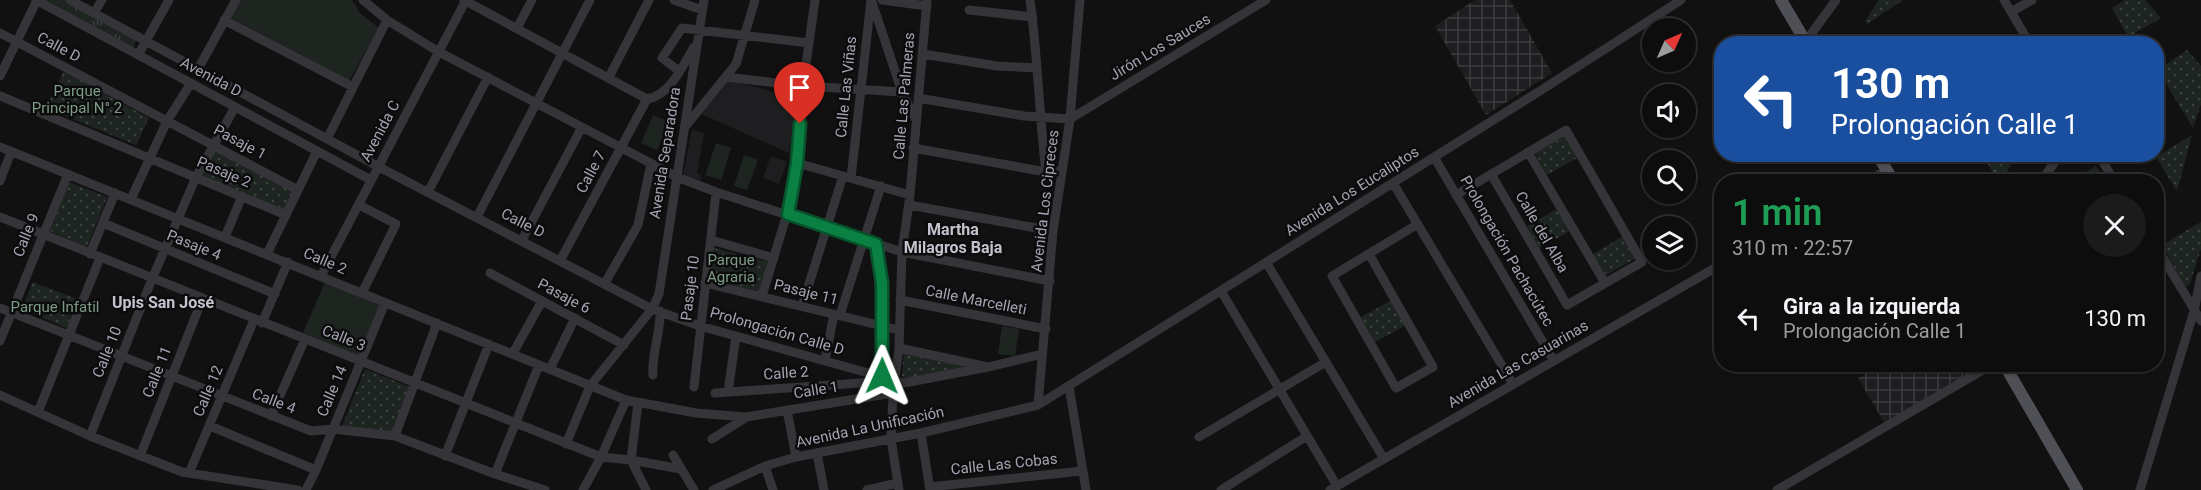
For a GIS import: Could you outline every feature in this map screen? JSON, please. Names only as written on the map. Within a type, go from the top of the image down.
[{"type":"main road","points":[[1781,0],[1803,36]]},
{"type":"main road","points":[[1882,162],[1889,174]]},
{"type":"main road","points":[[2009,372],[2078,490]]},
{"type":"street","name":"Avenida D","points":[[37,0],[371,180]]},
{"type":"street","points":[[0,76],[37,0]]},
{"type":"street","name":"Avenida D","points":[[70,0],[379,166]]},
{"type":"street","points":[[94,13],[102,0]]},
{"type":"street","points":[[138,55],[170,0]]},
{"type":"street","points":[[198,69],[236,0]]},
{"type":"street","points":[[363,0],[387,20],[439,52],[677,177],[827,229],[902,252],[1050,281]]},
{"type":"street","points":[[465,0],[647,99],[661,94],[697,43]]},
{"type":"street","name":"Avenida C","points":[[321,276],[465,0]]},
{"type":"street","points":[[517,28],[532,0]]},
{"type":"street","points":[[477,217],[590,0]]},
{"type":"street","points":[[609,77],[649,0]]},
{"type":"street","points":[[674,0],[702,10]]},
{"type":"street","name":"Avenida Separadora","points":[[656,310],[704,0]]},
{"type":"street","points":[[685,128],[736,64],[755,0]]},
{"type":"street","points":[[762,296],[788,214],[797,163],[803,86],[815,0]]},
{"type":"street","points":[[871,0],[902,92],[916,121]]},
{"type":"street","name":"Calle Las Viñas","points":[[802,306],[847,177],[861,90],[871,0]]},
{"type":"street","points":[[882,0],[927,3]]},
{"type":"street","points":[[1030,0],[1046,172]]},
{"type":"street","name":"Avenida Los Cipreces","points":[[1038,405],[1053,231],[1070,119],[1080,0]]},
{"type":"street","name":"Jirón Los Sauces","points":[[1070,119],[1266,0]]},
{"type":"street","name":"Avenida Los Eucaliptos","points":[[1038,405],[1681,0]]},
{"type":"street","points":[[1811,36],[1836,0]]},
{"type":"street","points":[[2004,0],[2026,36]]},
{"type":"street","points":[[2012,12],[2032,0]]},
{"type":"street","name":"Calle Las Palmeras","points":[[894,380],[899,348],[902,252],[910,200],[927,3]]},
{"type":"street","points":[[969,10],[1033,17]]},
{"type":"street","points":[[225,20],[353,87]]},
{"type":"street","points":[[327,138],[387,20]]},
{"type":"street","points":[[679,71],[662,58],[681,28],[809,43]]},
{"type":"street","name":"Calle D","points":[[0,33],[167,121]]},
{"type":"street","points":[[923,54],[997,66],[1037,68]]},
{"type":"street","points":[[428,192],[488,77]]},
{"type":"street","points":[[726,77],[803,86],[902,92]]},
{"type":"street","points":[[131,200],[167,121],[190,83]]},
{"type":"street","name":"Pasaje 2","points":[[0,96],[286,215]]},
{"type":"street","points":[[918,98],[1024,116],[1070,119]]},
{"type":"street","name":"Calle 7","points":[[561,259],[647,99]]},
{"type":"street","name":"Calle 10","points":[[90,436],[152,279],[196,177],[235,107]]},
{"type":"street","name":"Pasaje 1","points":[[167,121],[298,190]]},
{"type":"street","points":[[522,240],[582,127]]},
{"type":"street","points":[[1456,195],[1528,152],[1566,130],[1642,262],[1605,283],[1528,152]]},
{"type":"street","name":"Calle 2","points":[[0,147],[590,386],[638,403]]},
{"type":"street","points":[[913,148],[1046,172],[1062,171]]},
{"type":"street","points":[[267,254],[318,151]]},
{"type":"street","points":[[0,181],[11,152]]},
{"type":"street","name":"Prolongación Pachacútec","points":[[1434,157],[1554,361]]},
{"type":"street","points":[[797,163],[881,186],[910,200],[1053,231]]},
{"type":"street","points":[[605,283],[638,225],[651,164]]},
{"type":"street","name":"Calle D","points":[[379,166],[656,310]]},
{"type":"street","points":[[1880,174],[1886,170]]},
{"type":"street","name":"Calle 9","points":[[0,341],[68,174]]},
{"type":"street","name":"Calle del Alba","points":[[1491,174],[1567,305],[1605,283]]},
{"type":"street","points":[[1393,183],[1513,384]]},
{"type":"street","points":[[825,360],[837,315],[881,186]]},
{"type":"street","name":"Pasaje 10","points":[[694,387],[717,192]]},
{"type":"street","points":[[90,254],[115,193]]},
{"type":"street","points":[[225,237],[242,196]]},
{"type":"street","points":[[358,205],[396,224],[362,293]]},
{"type":"street","name":"Calle 3","points":[[0,217],[202,300],[601,458],[631,460],[681,469]]},
{"type":"street","name":"Pasaje 4","points":[[103,224],[274,294]]},
{"type":"street","points":[[1369,254],[1433,367],[1396,387],[1332,276],[1418,224]]},
{"type":"street","points":[[711,240],[774,258]]},
{"type":"street","points":[[876,244],[882,283],[882,376]]},
{"type":"street","points":[[38,412],[100,258]]},
{"type":"street","points":[[2164,260],[2201,321]]},
{"type":"street","name":"Calle 12","points":[[189,473],[222,396],[288,262]]},
{"type":"street","points":[[1266,262],[1384,459]]},
{"type":"street","name":"Avenida Las Casuarinas","points":[[1334,488],[1714,269]]},
{"type":"street","name":"Pasaje 6","points":[[490,273],[624,345]]},
{"type":"street","points":[[2140,490],[2194,310],[2201,276]]},
{"type":"street","name":"Pasaje 11","points":[[705,283],[899,330]]},
{"type":"street","points":[[1221,291],[1307,436],[1334,488]]},
{"type":"street","name":"Calle 11","points":[[140,456],[202,300]]},
{"type":"street","name":"Calle Marcelleti","points":[[900,300],[1046,329]]},
{"type":"street","points":[[513,353],[542,301]]},
{"type":"street","name":"Calle 14","points":[[306,490],[385,303]]},
{"type":"street","name":"Calle 4","points":[[0,308],[311,431],[333,429],[395,436],[445,456],[545,490]]},
{"type":"street","points":[[566,444],[590,386],[656,310]]},
{"type":"street","points":[[653,375],[652,366],[659,338],[656,310]]},
{"type":"street","name":"Prolongación Calle D","points":[[656,310],[700,326],[894,380]]},
{"type":"street","points":[[550,369],[575,318]]},
{"type":"street","points":[[395,436],[437,323]]},
{"type":"street","points":[[728,392],[736,336]]},
{"type":"street","points":[[270,416],[305,339]]},
{"type":"street","points":[[445,456],[489,344]]},
{"type":"street","points":[[899,348],[987,367]]},
{"type":"street","points":[[867,490],[898,487],[891,439],[894,380],[904,383],[1042,354]]},
{"type":"street","points":[[1199,437],[1326,362]]},
{"type":"street","points":[[495,474],[539,365]]},
{"type":"street","points":[[1777,490],[1979,372]]},
{"type":"street","name":"Calle 2","points":[[715,393],[894,380]]},
{"type":"street","points":[[1069,386],[1086,490]]},
{"type":"street","name":"Calle 1","points":[[638,403],[696,413],[746,417],[893,393]]},
{"type":"street","points":[[0,395],[90,436],[189,473],[298,490]]},
{"type":"street","points":[[583,490],[601,458],[626,400]]},
{"type":"street","points":[[638,403],[631,460],[646,490]]},
{"type":"street","name":"Avenida La Unificación","points":[[712,490],[765,466],[796,457],[891,439],[1038,405]]},
{"type":"street","points":[[787,410],[796,457]]},
{"type":"street","points":[[712,439],[746,417]]},
{"type":"street","points":[[210,426],[316,470]]},
{"type":"street","points":[[921,432],[930,489]]},
{"type":"street","points":[[1221,490],[1307,436]]},
{"type":"street","points":[[817,453],[825,490]]},
{"type":"street","points":[[673,455],[694,490]]},
{"type":"street","points":[[765,466],[773,490]]},
{"type":"street","name":"Calle Las Cobas","points":[[930,489],[1082,471]]},
{"type":"shaded area","points":[[1475,0],[1510,0],[1552,73],[1486,115],[1435,26]]},
{"type":"shaded area","points":[[726,79],[797,98],[789,153],[699,113]]},
{"type":"shaded area","points":[[692,130],[704,133],[697,173],[701,175],[700,180],[683,175]]},
{"type":"shaded area","points":[[774,157],[787,162],[779,184],[763,178],[770,158]]},
{"type":"shaded area","points":[[1869,372],[1975,373],[1885,424],[1858,378]]},
{"type":"green space","points":[[46,0],[65,0],[137,40],[133,48]]},
{"type":"green space","points":[[241,0],[352,0],[360,13],[379,28],[349,81],[231,18]]},
{"type":"green space","points":[[1879,0],[1903,0],[1867,24],[1865,21]]},
{"type":"green space","points":[[2125,0],[2145,0],[2161,18],[2127,36],[2112,8]]},
{"type":"green space","points":[[2187,50],[2201,66],[2201,104],[2193,128],[2164,80],[2164,66]]},
{"type":"green space","name":"Parque Principal N° 2","points":[[64,71],[149,118],[136,145],[46,108]]},
{"type":"green space","points":[[653,115],[669,122],[657,150],[641,143]]},
{"type":"green space","points":[[2192,135],[2177,191],[2159,162],[2164,162],[2164,152]]},
{"type":"green space","points":[[1565,136],[1577,158],[1547,175],[1535,153]]},
{"type":"green space","points":[[716,143],[731,148],[721,180],[705,175]]},
{"type":"green space","points":[[215,151],[295,191],[284,210],[201,176]]},
{"type":"green space","points":[[744,155],[758,160],[747,190],[734,186]]},
{"type":"green space","points":[[1987,162],[2014,162],[2004,174],[1994,174]]},
{"type":"green space","points":[[2096,166],[2101,174],[2082,174]]},
{"type":"green space","points":[[69,182],[107,197],[87,247],[50,231]]},
{"type":"green space","points":[[1557,209],[1570,231],[1539,248],[1527,226]]},
{"type":"green space","points":[[2201,222],[2201,249],[2189,286],[2185,286],[2164,249],[2164,244]]},
{"type":"green space","points":[[1623,236],[1636,258],[1606,275],[1593,254]]},
{"type":"green space","name":"Parque Agraria","points":[[714,248],[768,262],[759,291],[710,280]]},
{"type":"green space","name":"Parque Infatil","points":[[33,282],[77,299],[67,328],[22,309]]},
{"type":"green space","points":[[325,282],[381,306],[360,357],[303,333]]},
{"type":"green space","points":[[1392,300],[1406,325],[1375,342],[1361,317]]},
{"type":"green space","points":[[1002,326],[1019,329],[1015,356],[998,354]]},
{"type":"green space","points":[[904,352],[965,367],[906,379],[902,376]]},
{"type":"green space","points":[[365,369],[410,387],[392,431],[342,426]]},
{"type":"district","name":"Martha Milagros Baja","points":[[953,238]]},
{"type":"district","name":"Upis San José","points":[[163,302]]},
{"type":"route","points":[[800,124],[797,163],[788,214],[876,244],[882,283],[882,376]]}]
